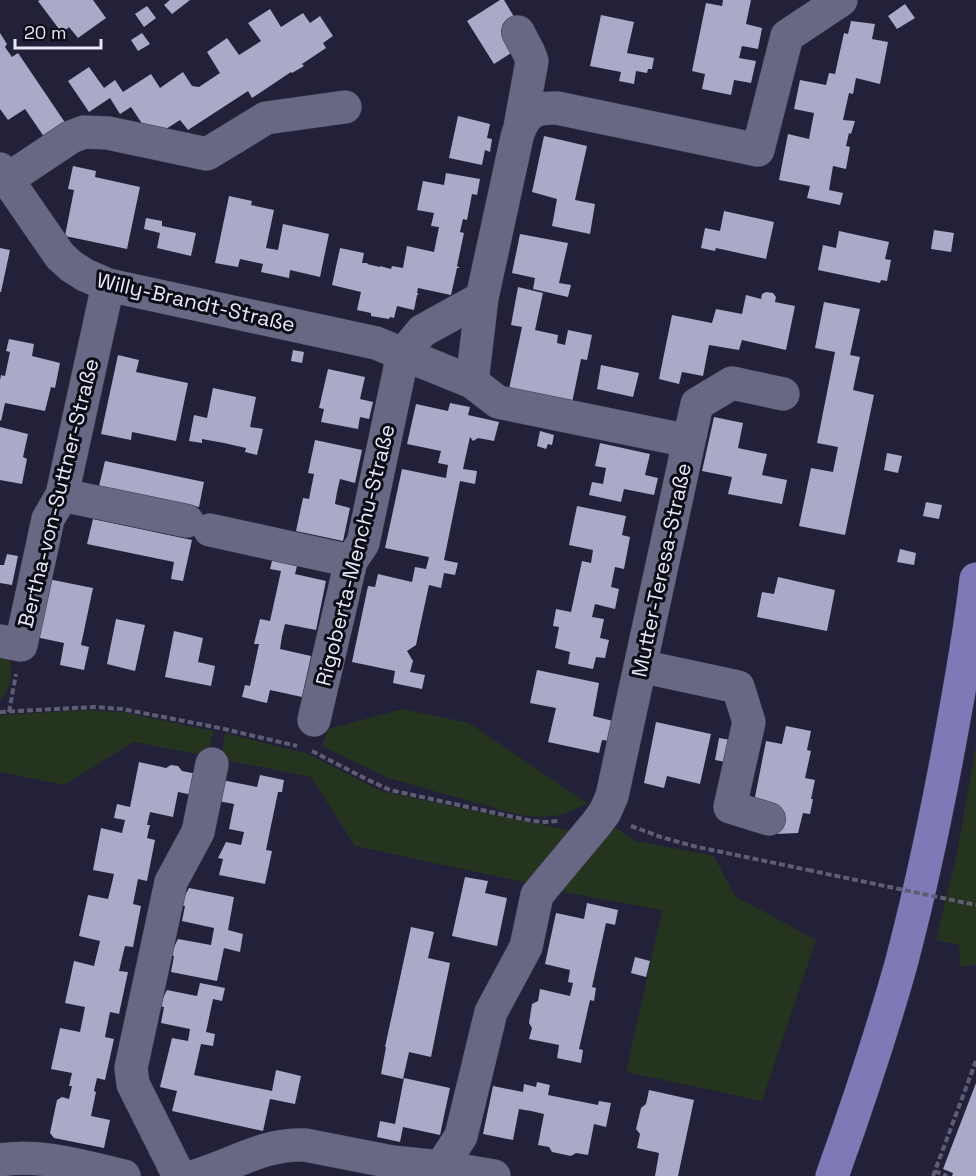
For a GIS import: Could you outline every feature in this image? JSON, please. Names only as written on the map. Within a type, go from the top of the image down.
[{"type":"main road","points":[[832,1176],[876,1050],[914,909],[944,774],[976,579]]},
{"type":"street","points":[[520,127],[531,112],[557,108],[758,150],[787,36],[841,0]]},
{"type":"street","points":[[472,382],[482,298],[520,127],[532,61],[518,32]]},
{"type":"street","points":[[4,174],[84,132],[108,133],[207,154],[266,118],[345,108]]},
{"type":"street","name":"Willy-Brandt-Straße","points":[[4,174],[60,256],[84,275],[108,285],[376,343],[472,382],[498,402],[688,441]]},
{"type":"street","name":"Bertha-von-Suttner-Straße","points":[[10,643],[48,519],[62,495],[108,285]]},
{"type":"street","points":[[404,354],[422,331],[482,298]]},
{"type":"street","name":"Rigoberta-Menchu-Straße","points":[[314,720],[351,561],[363,543],[404,354]]},
{"type":"street","name":"Mutter-Teresa-Straße","points":[[438,1172],[460,1136],[491,1012],[526,947],[537,895],[597,823],[608,807],[614,790],[697,404],[732,383],[783,394]]},
{"type":"street","points":[[62,495],[351,561]]},
{"type":"street","points":[[640,666],[738,687],[749,722],[730,807],[769,819]]},
{"type":"street","points":[[212,764],[198,832],[171,882],[131,1068],[133,1084],[194,1176],[264,1150],[294,1145],[305,1145],[438,1172],[466,1170],[494,1176]]},
{"type":"street","points":[[0,1160],[36,1158],[124,1176]]},
{"type":"path","points":[[9,712],[10,643]]},
{"type":"path","points":[[0,712],[94,707],[130,710],[220,728],[310,750],[390,790],[538,822],[577,818],[597,823],[625,823],[685,844],[976,905]]},
{"type":"path","points":[[947,1176],[934,1174],[976,1061]]},
{"type":"green space","points":[[0,651],[5,652],[8,656],[12,672],[8,687],[0,701]]},
{"type":"green space","points":[[402,709],[469,723],[587,803],[555,816],[520,815],[388,778],[322,746],[328,729]]},
{"type":"green space","points":[[87,710],[122,712],[214,731],[207,756],[134,742],[64,785],[0,772],[0,715]]},
{"type":"green space","points":[[225,733],[308,754],[381,791],[577,832],[532,884],[355,846],[311,777],[221,759]]},
{"type":"green space","points":[[976,745],[976,965],[960,967],[959,945],[936,940],[957,853]]},
{"type":"green space","points":[[614,827],[636,841],[714,856],[735,896],[816,940],[762,1101],[626,1072],[662,910],[557,891]]},
{"type":"building","points":[[93,0],[106,18],[78,38],[69,27],[62,33],[38,1]]},
{"type":"building","points":[[170,0],[190,0],[172,14],[164,5]]},
{"type":"building","points":[[500,0],[504,0],[519,25],[519,48],[494,64],[467,21]]},
{"type":"building","points":[[723,0],[751,0],[746,24],[762,28],[758,49],[742,46],[739,58],[756,61],[751,83],[734,80],[731,95],[702,89],[705,74],[692,71],[706,3],[722,6]]},
{"type":"building","points":[[905,4],[915,18],[897,29],[888,16]]},
{"type":"building","points":[[147,6],[156,18],[144,27],[135,14]]},
{"type":"building","points":[[270,9],[281,27],[303,13],[310,23],[320,16],[333,36],[323,43],[326,48],[302,64],[304,66],[252,98],[248,91],[188,130],[180,120],[166,129],[143,125],[131,107],[120,114],[110,98],[89,112],[68,81],[89,67],[104,88],[115,80],[123,92],[151,74],[160,88],[183,72],[192,86],[199,87],[220,73],[207,52],[227,38],[239,55],[261,41],[248,23]]},
{"type":"building","points":[[601,15],[634,22],[627,53],[654,58],[652,69],[648,69],[647,73],[636,71],[634,84],[619,81],[621,72],[590,66]]},
{"type":"building","points":[[851,21],[875,24],[872,39],[888,42],[880,84],[856,78],[853,94],[849,93],[843,120],[855,121],[846,146],[850,147],[846,169],[833,166],[829,190],[843,193],[840,205],[807,198],[810,186],[779,180],[788,134],[809,139],[814,113],[794,109],[800,80],[826,85],[829,73],[835,74],[844,33],[848,34]]},
{"type":"building","points":[[0,33],[12,57],[18,53],[68,127],[47,141],[25,109],[8,120],[0,109]]},
{"type":"building","points":[[142,33],[150,44],[138,51],[131,40]]},
{"type":"building","points":[[458,116],[490,124],[487,138],[492,139],[490,152],[485,150],[482,165],[449,158]]},
{"type":"building","points":[[544,136],[587,146],[575,200],[595,204],[590,234],[552,226],[557,199],[532,192]]},
{"type":"building","points":[[73,166],[96,171],[95,177],[140,187],[127,249],[65,236],[74,190],[68,189]]},
{"type":"building","points":[[446,173],[480,179],[477,195],[472,194],[467,220],[463,219],[460,232],[464,233],[457,266],[460,268],[457,268],[451,295],[418,288],[417,293],[419,294],[414,310],[397,306],[394,318],[389,319],[371,316],[371,313],[357,310],[361,292],[332,285],[340,248],[364,253],[362,263],[391,269],[392,266],[403,268],[407,246],[434,252],[439,227],[431,226],[434,213],[417,210],[423,181],[444,185]]},
{"type":"building","points":[[229,196],[252,201],[251,205],[274,210],[266,248],[278,250],[283,224],[329,234],[320,277],[290,270],[289,278],[261,272],[263,264],[240,259],[238,267],[215,263]]},
{"type":"building","points":[[724,211],[774,222],[766,259],[716,248],[715,251],[701,248],[705,228],[720,231]]},
{"type":"building","points":[[146,218],[162,221],[162,226],[196,233],[191,256],[157,248],[160,233],[144,229]]},
{"type":"building","points":[[934,230],[954,233],[951,252],[931,249]]},
{"type":"building","points":[[839,231],[889,242],[885,259],[891,260],[887,281],[881,280],[880,283],[818,270],[823,245],[836,248]]},
{"type":"building","points":[[520,234],[568,243],[559,283],[571,285],[568,297],[533,289],[535,278],[512,273]]},
{"type":"building","points":[[0,248],[10,250],[1,292],[0,292]]},
{"type":"building","points":[[518,287],[543,293],[535,330],[558,335],[557,343],[565,345],[568,330],[592,335],[587,360],[581,359],[572,403],[509,389],[522,327],[511,325]]},
{"type":"building","points":[[773,293],[776,297],[775,302],[795,306],[786,350],[742,340],[739,350],[709,345],[703,376],[682,372],[679,384],[659,379],[672,315],[712,323],[716,309],[742,314],[746,295],[761,299],[762,294]]},
{"type":"building","points":[[824,302],[860,309],[850,355],[860,357],[853,390],[874,395],[845,535],[799,526],[811,468],[833,472],[838,447],[817,443],[835,352],[815,348]]},
{"type":"building","points":[[9,339],[34,344],[32,356],[60,363],[55,388],[51,387],[45,411],[5,403],[1,421],[0,380],[1,375],[5,376],[10,352],[6,351]]},
{"type":"building","points":[[293,350],[304,352],[302,363],[291,361]]},
{"type":"building","points":[[118,355],[139,360],[136,372],[188,383],[176,441],[132,432],[131,440],[101,434]]},
{"type":"building","points":[[601,365],[639,373],[633,397],[597,389]]},
{"type":"building","points":[[328,369],[365,377],[360,399],[373,402],[369,419],[360,417],[358,429],[321,422],[324,409],[319,408]]},
{"type":"building","points":[[213,388],[256,397],[250,427],[263,429],[257,455],[245,452],[246,448],[224,443],[202,439],[202,443],[189,441],[194,415],[207,418]]},
{"type":"building","points":[[450,403],[470,407],[468,415],[499,422],[494,441],[478,438],[473,441],[470,437],[463,469],[477,471],[475,484],[460,481],[444,560],[458,563],[455,575],[444,573],[441,588],[429,585],[416,645],[407,651],[413,661],[410,672],[425,675],[422,689],[393,683],[395,671],[352,662],[368,586],[375,587],[378,574],[412,582],[415,567],[426,569],[429,557],[385,548],[402,469],[446,478],[448,465],[438,463],[441,451],[407,444],[416,404],[448,411]]},
{"type":"building","points":[[714,417],[743,423],[738,448],[767,454],[762,475],[787,480],[782,504],[728,494],[732,477],[702,471]]},
{"type":"building","points":[[0,427],[28,434],[23,457],[27,459],[22,484],[0,480]]},
{"type":"building","points":[[540,431],[554,435],[552,445],[548,444],[546,449],[537,446]]},
{"type":"building","points":[[315,440],[362,450],[355,483],[340,479],[337,492],[335,504],[350,508],[343,541],[296,531],[303,498],[309,499],[314,474],[308,473]]},
{"type":"building","points":[[600,443],[650,454],[645,475],[658,478],[654,495],[624,489],[621,502],[589,495],[592,482],[603,484],[606,468],[595,466]]},
{"type":"building","points":[[887,453],[902,456],[898,473],[884,470]]},
{"type":"building","points":[[105,461],[204,482],[199,507],[99,486]]},
{"type":"building","points":[[926,502],[942,505],[939,519],[923,516]]},
{"type":"building","points":[[577,506],[626,516],[622,535],[630,537],[624,569],[615,567],[611,587],[619,589],[615,609],[595,604],[592,617],[604,619],[600,638],[609,640],[605,658],[596,657],[593,669],[568,664],[570,652],[555,648],[559,627],[553,626],[556,609],[571,612],[582,561],[591,563],[593,550],[569,545]]},
{"type":"building","points":[[93,519],[192,540],[183,581],[171,579],[174,562],[87,544]]},
{"type":"building","points":[[900,549],[916,553],[914,565],[897,562]]},
{"type":"building","points":[[7,554],[18,556],[12,585],[0,583],[0,565],[4,565]]},
{"type":"building","points":[[273,557],[298,562],[295,574],[326,581],[316,630],[285,624],[282,636],[280,649],[311,656],[302,697],[270,690],[267,703],[242,697],[245,685],[250,686],[259,644],[254,644],[260,619],[270,621],[281,571],[270,569]]},
{"type":"building","points":[[778,577],[835,590],[827,631],[757,617],[762,592],[774,594]]},
{"type":"building","points":[[43,578],[93,588],[81,645],[89,647],[84,670],[60,665],[64,643],[31,636]]},
{"type":"building","points":[[116,619],[145,625],[135,671],[107,664]]},
{"type":"building","points":[[174,631],[203,638],[198,662],[215,666],[211,686],[165,677]]},
{"type":"building","points":[[537,670],[599,683],[593,716],[613,721],[609,741],[602,740],[599,753],[548,742],[556,708],[530,703]]},
{"type":"building","points":[[656,722],[711,734],[700,784],[667,776],[664,788],[644,783]]},
{"type":"building","points":[[786,726],[811,731],[807,750],[811,751],[805,778],[815,780],[810,814],[803,813],[798,833],[776,834],[782,808],[754,802],[766,741],[782,744]]},
{"type":"building","points":[[719,738],[731,740],[726,762],[715,760]]},
{"type":"building","points":[[139,762],[166,768],[171,765],[178,766],[182,771],[197,774],[193,795],[178,792],[173,817],[150,812],[147,838],[155,840],[147,881],[138,879],[133,904],[141,906],[133,947],[125,946],[119,971],[128,972],[119,1014],[110,1012],[105,1037],[114,1039],[105,1080],[97,1078],[94,1091],[96,1092],[91,1116],[110,1120],[104,1148],[54,1138],[50,1133],[57,1100],[62,1097],[69,1099],[72,1086],[69,1086],[72,1073],[51,1069],[60,1028],[80,1032],[85,1007],[65,1003],[74,961],[94,966],[100,941],[79,936],[88,895],[108,899],[114,874],[93,870],[101,828],[122,833],[125,820],[114,818],[117,804],[130,807]]},
{"type":"building","points":[[260,775],[284,780],[282,792],[278,792],[266,850],[272,851],[265,884],[219,875],[223,859],[218,858],[226,842],[241,845],[244,832],[229,829],[234,804],[218,801],[222,780],[257,787]]},
{"type":"building","points":[[465,877],[488,881],[485,893],[507,898],[497,946],[452,936]]},
{"type":"building","points":[[189,888],[234,897],[228,930],[243,934],[240,952],[224,948],[217,981],[171,972],[174,956],[170,955],[178,939],[211,945],[214,928],[182,921],[185,906],[180,905]]},
{"type":"building","points":[[587,903],[618,910],[615,925],[606,923],[592,987],[596,988],[594,1001],[590,1000],[579,1049],[583,1050],[581,1063],[557,1058],[559,1045],[529,1039],[532,1028],[529,1023],[532,1004],[538,1001],[540,989],[570,996],[573,983],[568,982],[570,970],[545,964],[556,913],[584,919]]},
{"type":"building","points":[[411,927],[434,932],[428,958],[450,963],[431,1057],[409,1052],[403,1079],[381,1074]]},
{"type":"building","points":[[635,957],[650,961],[646,977],[631,973]]},
{"type":"building","points":[[200,983],[225,988],[222,1001],[213,999],[206,1032],[215,1034],[213,1046],[201,1044],[194,1075],[272,1091],[276,1070],[301,1076],[295,1104],[270,1099],[263,1131],[172,1111],[177,1091],[160,1087],[172,1038],[188,1041],[190,1029],[161,1023],[164,1007],[159,1006],[167,990],[197,996]]},
{"type":"building","points":[[404,1078],[450,1088],[440,1135],[403,1127],[400,1142],[377,1137],[380,1121],[395,1124]]},
{"type":"building","points":[[537,1082],[550,1085],[548,1095],[598,1105],[599,1101],[611,1103],[606,1127],[594,1124],[588,1155],[576,1153],[571,1156],[552,1152],[549,1147],[538,1145],[544,1114],[531,1111],[519,1109],[513,1140],[483,1134],[493,1086],[523,1092],[524,1084],[536,1087]]},
{"type":"building","points":[[976,1083],[976,1176],[952,1176],[953,1173],[943,1169]]},
{"type":"building","points":[[649,1090],[694,1100],[678,1176],[655,1176],[659,1153],[637,1148],[640,1134],[636,1129],[641,1108],[646,1104]]}]
